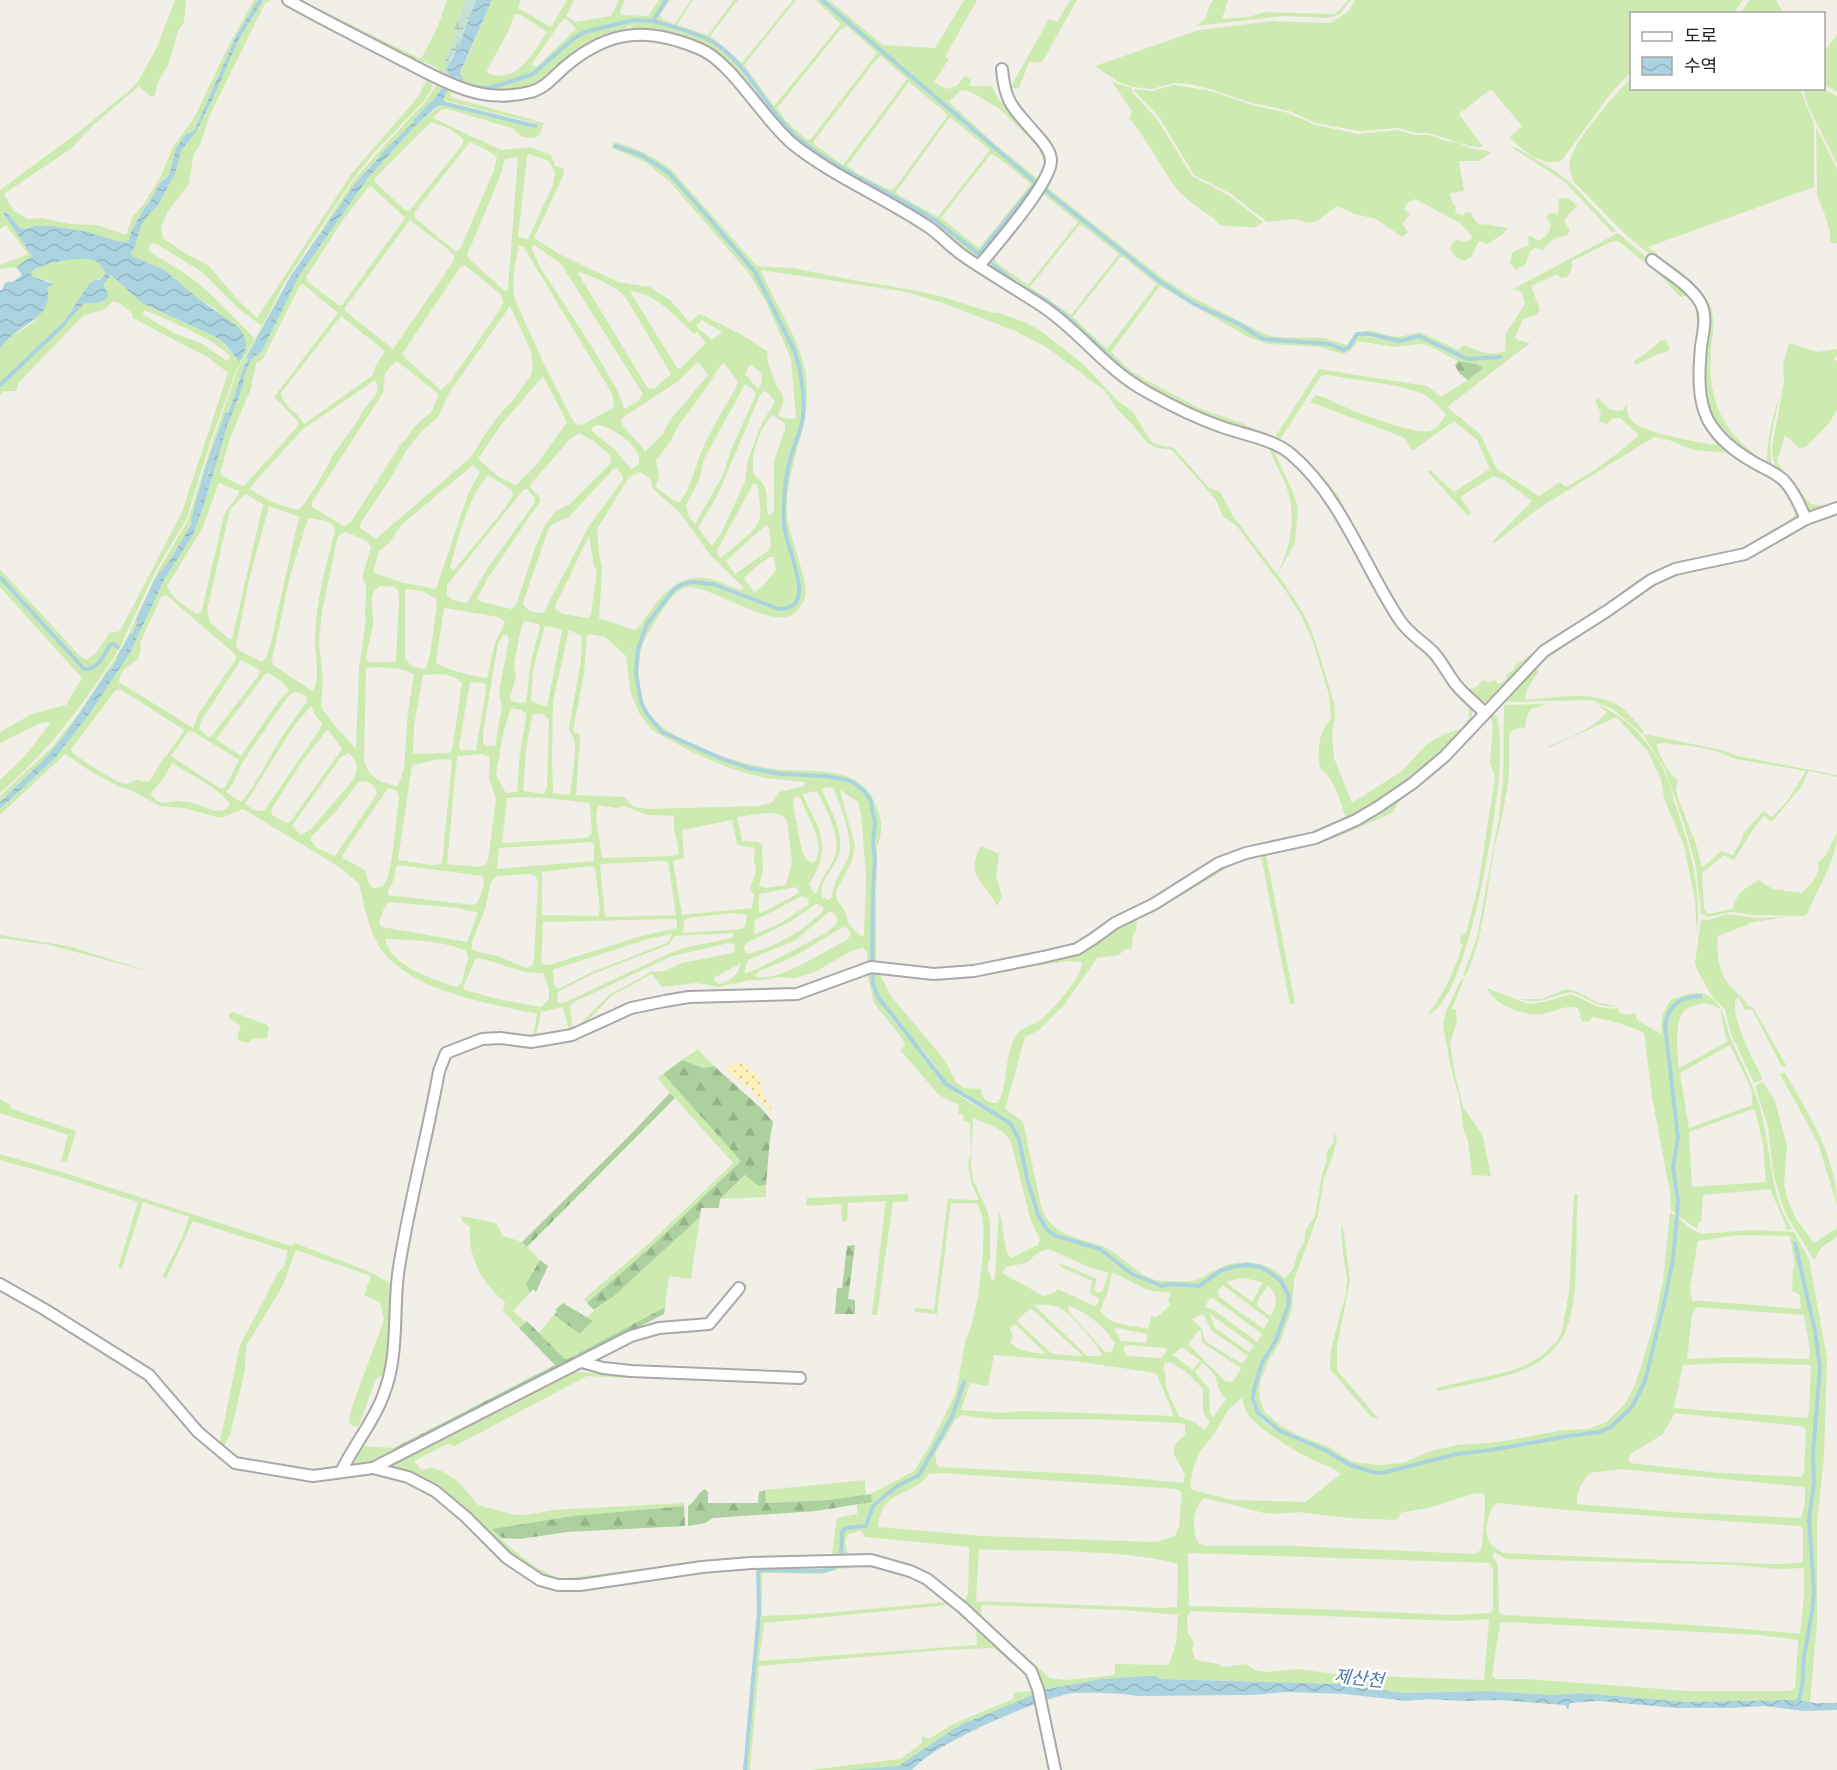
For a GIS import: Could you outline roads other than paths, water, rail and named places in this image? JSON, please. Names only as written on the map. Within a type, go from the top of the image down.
[{"type":"street","points":[[288,0],[443,81],[467,91],[493,95],[535,92],[576,58],[604,41],[635,34],[669,38],[709,52],[790,142],[825,166],[931,229],[962,255],[1063,321],[1118,374],[1190,414],[1225,429],[1277,446],[1291,454],[1328,496],[1403,626],[1418,641],[1433,651],[1457,686],[1485,713]]},
{"type":"street","points":[[980,266],[1045,180],[1051,162],[1047,148],[1012,108],[1004,90],[1002,69]]},
{"type":"street","points":[[1652,260],[1695,296],[1701,306],[1704,318],[1700,384],[1704,410],[1708,419],[1728,444],[1753,463],[1786,482],[1806,519]]},
{"type":"street","points":[[341,1472],[376,1412],[388,1382],[394,1348],[398,1275],[439,1071],[446,1053],[482,1039],[500,1038],[531,1042],[572,1035],[631,1008],[681,998],[796,994],[871,967],[934,974],[974,971],[1065,953],[1094,939],[1115,922],[1154,904],[1219,863],[1246,853],[1315,838],[1356,820],[1389,800],[1424,775],[1544,651],[1607,611],[1637,588],[1675,569],[1745,554],[1806,519],[1837,508]]},
{"type":"street","points":[[0,1284],[149,1375],[167,1393],[198,1432],[235,1463],[313,1476],[373,1468],[631,1336],[659,1328],[709,1324],[740,1288]]},
{"type":"street","points":[[582,1362],[603,1368],[631,1371],[801,1378]]},
{"type":"street","points":[[373,1468],[408,1477],[435,1491],[466,1517],[507,1558],[540,1580],[558,1585],[580,1585],[692,1568],[751,1563],[871,1560],[910,1571],[927,1579],[957,1603],[1031,1671],[1038,1689],[1054,1770]]},
{"type":"water","points":[[258,0],[263,0],[239,39],[196,132],[181,151],[175,174],[158,205],[141,226],[135,247],[131,252],[132,256],[165,270],[195,296],[238,327],[246,344],[246,349],[239,362],[224,343],[214,336],[142,303],[111,275],[103,285],[109,295],[107,298],[98,302],[85,303],[62,327],[89,284],[106,274],[100,264],[91,259],[54,262],[32,271],[33,277],[54,284],[47,288],[47,304],[38,316],[11,337],[0,349],[0,290],[5,283],[14,281],[22,275],[16,267],[32,256],[3,213],[6,212],[20,228],[24,229],[35,226],[54,226],[128,242],[132,229],[145,207],[160,183],[169,175],[176,148],[185,135],[194,131],[236,36]]},
{"type":"water","points":[[476,0],[492,0],[455,82],[450,80],[447,68],[458,48]]},
{"type":"water","points":[[442,88],[448,90],[443,99],[445,102],[415,126],[368,178],[299,276],[262,351],[251,360],[193,535],[164,580],[130,653],[88,716],[55,758],[0,809],[0,802],[59,745],[127,648],[155,585],[192,523],[244,366],[261,339],[288,285],[354,185],[385,150],[425,111]]},
{"type":"water","points":[[1157,1676],[1160,1679],[1341,1684],[1403,1693],[1488,1691],[1551,1695],[1581,1693],[1686,1702],[1799,1700],[1814,1703],[1837,1703],[1837,1710],[1804,1711],[1764,1706],[1677,1708],[1598,1701],[1570,1703],[1568,1710],[1565,1705],[1499,1700],[1407,1701],[1345,1694],[1286,1692],[1255,1695],[1136,1696],[1114,1693],[1072,1693],[1035,1704],[987,1724],[941,1748],[912,1770],[850,1770],[898,1766],[960,1725],[1033,1695],[1036,1691],[1101,1679]]},
{"type":"waterway","points":[[459,75],[466,85],[488,88],[533,74],[573,39],[585,32],[634,20],[653,21],[666,0]]},
{"type":"waterway","points":[[653,21],[713,42],[747,74],[787,127],[813,150],[928,216],[979,254],[1036,183],[822,0]]},
{"type":"waterway","points":[[442,103],[535,126]]},
{"type":"waterway","points":[[416,120],[431,104]]},
{"type":"waterway","points":[[615,146],[641,155],[668,172],[755,272],[795,352],[801,375],[803,400],[801,426],[787,472],[784,507],[784,524],[799,588],[798,599],[791,607],[779,609],[712,584],[692,582],[674,589],[647,624],[638,649],[636,673],[641,703],[662,732],[725,760],[749,768],[782,774],[825,776],[847,780],[864,791],[870,799],[875,823],[872,963]]},
{"type":"waterway","points":[[1045,190],[1158,280],[1194,304],[1239,324],[1263,339],[1330,344],[1344,350],[1349,347],[1357,334],[1369,334],[1400,341],[1419,336],[1467,359],[1501,357]]},
{"type":"waterway","points":[[249,357],[293,276],[320,237]]},
{"type":"waterway","points":[[993,265],[1017,284],[1047,301],[1065,315],[1120,367]]},
{"type":"waterway","points":[[0,385],[65,323]]},
{"type":"waterway","points":[[193,521],[206,472],[227,414]]},
{"type":"waterway","points":[[138,620],[156,581],[167,566]]},
{"type":"waterway","points":[[0,577],[84,669],[97,665],[110,645],[114,644],[118,647]]},
{"type":"waterway","points":[[119,657],[132,635]]},
{"type":"waterway","points":[[44,762],[65,738],[110,671]]},
{"type":"waterway","points":[[872,971],[873,984],[878,997],[946,1084],[1010,1123],[1019,1139],[1038,1215],[1048,1231],[1056,1236],[1100,1249],[1132,1274],[1162,1286],[1171,1284],[1199,1286],[1220,1271],[1248,1265],[1260,1267],[1281,1281],[1289,1296],[1288,1306],[1276,1340],[1262,1363],[1254,1389],[1253,1399],[1258,1413],[1280,1431],[1325,1450],[1350,1465],[1376,1473],[1457,1454],[1599,1432],[1611,1427],[1632,1407],[1645,1381],[1665,1299],[1673,1259],[1677,1216],[1678,1201],[1673,1167],[1678,1138],[1665,1025],[1670,1012],[1677,1003],[1701,996]]},
{"type":"waterway","points":[[1795,1243],[1815,1331],[1820,1368],[1813,1452],[1814,1483],[1809,1518],[1814,1591],[1802,1686],[1799,1700],[1795,1704]]},
{"type":"waterway","points":[[841,1554],[842,1532],[846,1528],[866,1526],[873,1506],[896,1487],[919,1475],[952,1417],[964,1382]]},
{"type":"waterway","points":[[745,1770],[759,1612],[758,1572],[763,1570],[822,1571],[834,1568]]},
{"type":"water label","name":"제산천","points":[[1359,1678]]}]
